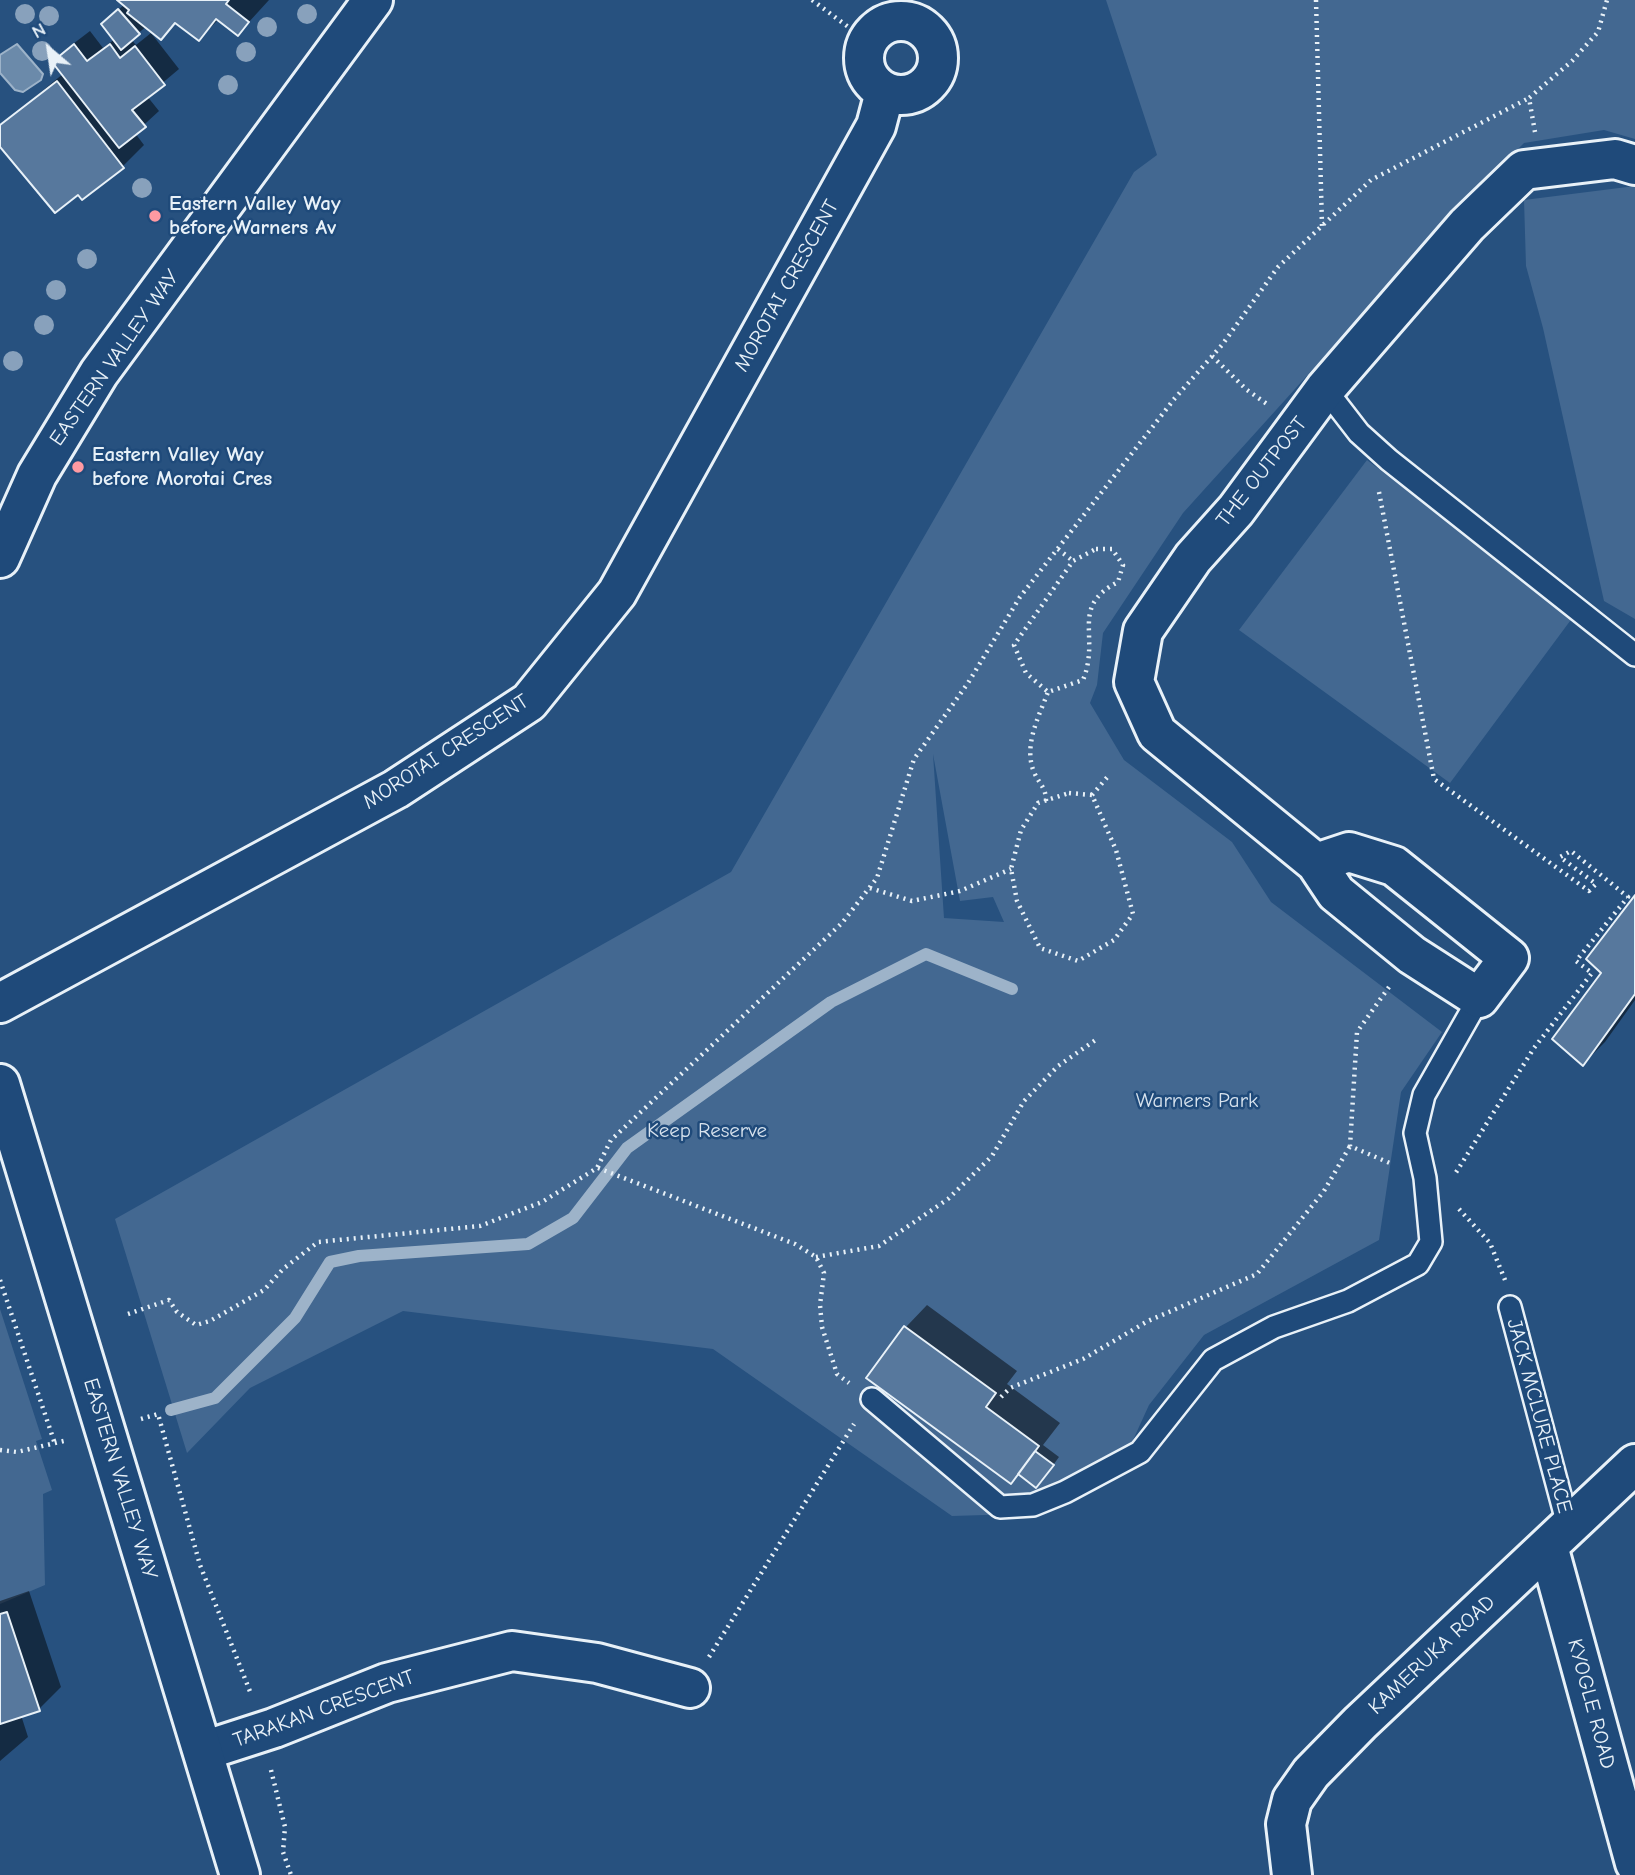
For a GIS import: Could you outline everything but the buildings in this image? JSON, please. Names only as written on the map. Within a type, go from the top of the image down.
[{"type":"street","name":"EASTERN VALLEY WAY","points":[[0,558],[37,475],[99,373],[373,0]]},
{"type":"street","points":[[902,20],[916,23],[928,32],[936,44],[939,59],[935,73],[926,85],[914,93],[900,95],[885,92],[874,84],[866,72],[863,57],[867,43],[875,31],[887,23],[902,20]]},
{"type":"street","name":"MOROTAI CRESCENT","points":[[0,1003],[396,789],[529,702],[617,593],[876,126],[885,92]]},
{"type":"street","points":[[1524,170],[1615,159],[1635,165]]},
{"type":"street","name":"THE OUTPOST","points":[[1479,998],[1412,955],[1336,893],[1316,863],[1157,733],[1134,682],[1143,631],[1193,558],[1236,510],[1325,388],[1467,225],[1524,170]]},
{"type":"street","points":[[1316,863],[1349,852],[1394,866],[1509,958],[1479,998]]},
{"type":"street","name":"EASTERN VALLEY WAY","points":[[2,1101],[240,1875]]},
{"type":"street","name":"KAMERUKA ROAD","points":[[1292,1875],[1286,1824],[1292,1800],[1311,1773],[1635,1464]]},
{"type":"street","name":"KYOGLE ROAD","points":[[1558,1535],[1635,1863]]},
{"type":"street","name":"TARAKAN CRESCENT","points":[[203,1751],[261,1732],[387,1683],[512,1651],[597,1663],[690,1688]]},
{"type":"lane","points":[[1325,388],[1369,443],[1635,655]]},
{"type":"lane","points":[[872,1399],[1000,1507],[1033,1505],[1044,1501],[1140,1452],[1213,1360],[1274,1327],[1348,1301],[1418,1264],[1431,1241],[1426,1178],[1415,1133],[1424,1095],[1479,998]]},
{"type":"lane","name":"JACK MCLURE PLACE","points":[[1510,1307],[1558,1535]]},
{"type":"path","points":[[812,0],[851,29],[863,57]]},
{"type":"path","points":[[1317,0],[1322,227]]},
{"type":"path","points":[[128,1314],[169,1300],[177,1312],[196,1325],[210,1321],[264,1290],[283,1269],[318,1242],[480,1226],[542,1202],[597,1168],[611,1140],[842,923],[870,888],[877,878],[914,759],[968,683],[1020,597],[1175,398],[1212,356],[1278,267],[1371,180],[1529,99],[1572,61],[1598,32],[1607,0]]},
{"type":"path","points":[[1524,170],[1539,146],[1529,112],[1529,99]]},
{"type":"path","points":[[1212,356],[1247,390],[1296,428]]},
{"type":"path","points":[[1369,443],[1434,779],[1589,891],[1596,884],[1560,857],[1571,851],[1628,898],[1576,961],[1592,973],[1534,1048],[1450,1181]]},
{"type":"path","points":[[1058,549],[1073,561]]},
{"type":"path","points":[[1096,549],[1112,549],[1123,565],[1118,582],[1101,591],[1089,608],[1091,661],[1083,680],[1048,692],[1026,673],[1014,645],[1073,561],[1096,549]]},
{"type":"path","points":[[1046,801],[1046,790],[1034,772],[1030,750],[1048,692]]},
{"type":"path","points":[[1092,795],[1110,774]]},
{"type":"path","points":[[1069,793],[1092,795],[1115,850],[1133,914],[1114,940],[1078,961],[1040,948],[1017,901],[1011,869],[1021,830],[1038,803],[1069,793]]},
{"type":"path","points":[[870,888],[912,901],[960,891],[1011,869]]},
{"type":"path","points":[[816,1256],[878,1246],[948,1199],[992,1156],[1024,1101],[1058,1066],[1097,1039]]},
{"type":"path","points":[[1001,1396],[1010,1388],[1083,1359],[1148,1321],[1257,1273],[1324,1191],[1350,1146]]},
{"type":"path","points":[[597,1168],[795,1244],[816,1256],[824,1273],[820,1306],[822,1326],[837,1374],[872,1399],[834,1453],[690,1688]]},
{"type":"path","points":[[0,1280],[55,1444],[17,1452],[0,1450]]},
{"type":"path","points":[[158,1414],[200,1565],[247,1675],[285,1827],[283,1852],[290,1875]]},
{"type":"green space","name":"Keep Reserve","points":[[1106,0],[1635,0],[1635,139],[1604,130],[1524,143],[1453,214],[1183,513],[1103,633],[1097,685],[1090,703],[1124,760],[1232,842],[1271,902],[1442,1032],[1401,1092],[1379,1240],[1204,1335],[1149,1405],[1117,1475],[1018,1514],[952,1516],[713,1349],[403,1311],[250,1388],[187,1453],[115,1219],[731,872],[1134,172],[1157,155]],"holes":[[[933,754],[960,901],[993,897],[1004,922],[944,918]]]},
{"type":"green space","points":[[1635,186],[1635,619],[1604,601],[1543,328],[1526,266],[1524,200]]},
{"type":"green space","points":[[1367,460],[1573,617],[1450,783],[1239,630]]},
{"type":"green space","points":[[0,1309],[42,1439],[36,1441],[52,1490],[43,1494],[45,1585],[0,1604]]},
{"type":"shaded area","points":[[17,44],[43,74],[41,80],[23,92],[15,90],[0,73],[0,55]]},
{"type":"waterway","points":[[171,1410],[215,1398],[295,1318],[330,1262],[359,1256],[528,1244],[573,1218],[627,1148],[831,1002],[926,954],[1012,989]]},
{"type":"place","name":"Eastern Valley Way before Warners Av","points":[[155,216]]},
{"type":"place","name":"Eastern Valley Way before Morotai Cres","points":[[78,467]]},
{"type":"park label","name":"Warners Park","points":[[1197,1101]]}]
